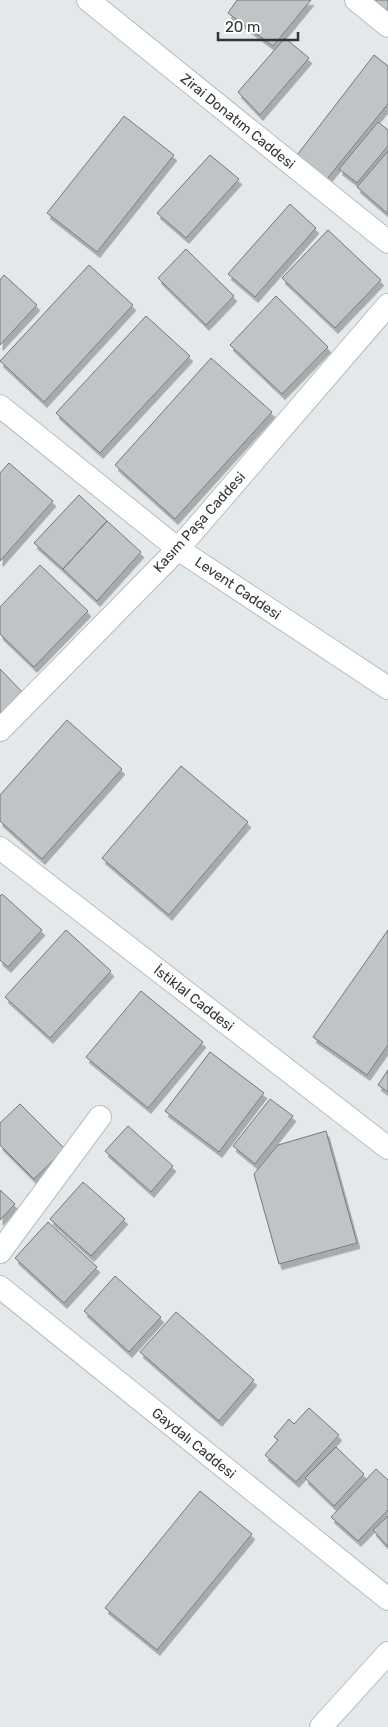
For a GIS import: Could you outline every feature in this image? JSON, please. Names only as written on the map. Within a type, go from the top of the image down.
[{"type":"street","name":"Zirai Donatım Caddesi","points":[[88,0],[388,242]]},
{"type":"street","points":[[356,0],[388,26]]},
{"type":"street","name":"Kasım Paşa Caddesi","points":[[0,730],[178,549],[388,305]]},
{"type":"street","name":"Levent Caddesi","points":[[0,406],[178,549],[388,688]]},
{"type":"street","name":"İstiklal Caddesi","points":[[0,848],[388,1148]]},
{"type":"street","points":[[0,1252],[100,1117]]},
{"type":"street","name":"Gaydalı Caddesi","points":[[0,1287],[388,1599]]},
{"type":"street","points":[[321,1727],[388,1653]]},
{"type":"building","points":[[237,0],[311,0],[273,46],[228,13]]},
{"type":"building","points":[[374,0],[388,0],[388,11]]},
{"type":"building","points":[[285,38],[309,58],[260,115],[238,92]]},
{"type":"building","points":[[374,55],[388,66],[388,104],[322,185],[294,159]]},
{"type":"building","points":[[124,116],[174,155],[97,252],[47,213]]},
{"type":"building","points":[[378,122],[388,130],[388,146],[357,183],[339,169]]},
{"type":"building","points":[[388,151],[388,214],[357,187]]},
{"type":"building","points":[[210,155],[239,179],[186,238],[157,213]]},
{"type":"building","points":[[290,204],[316,228],[255,297],[228,274]]},
{"type":"building","points":[[328,230],[381,280],[335,328],[282,278]]},
{"type":"building","points":[[186,249],[234,296],[206,325],[158,278]]},
{"type":"building","points":[[89,265],[133,305],[44,402],[0,361]]},
{"type":"building","points":[[4,275],[37,305],[0,345],[0,280]]},
{"type":"building","points":[[276,296],[328,347],[282,394],[230,345]]},
{"type":"building","points":[[146,316],[190,356],[100,453],[56,413]]},
{"type":"building","points":[[211,358],[272,412],[175,519],[115,465]]},
{"type":"building","points":[[9,463],[53,501],[0,561],[0,473]]},
{"type":"building","points":[[79,495],[107,521],[63,569],[34,543]]},
{"type":"building","points":[[107,521],[141,552],[97,601],[63,569]]},
{"type":"building","points":[[40,565],[88,611],[34,667],[0,634],[0,607]]},
{"type":"building","points":[[0,669],[26,696],[0,720]]},
{"type":"building","points":[[67,720],[122,769],[42,859],[0,821],[0,795]]},
{"type":"building","points":[[181,766],[248,822],[169,915],[102,858]]},
{"type":"building","points":[[2,894],[42,930],[8,967],[0,960],[0,896]]},
{"type":"building","points":[[66,930],[111,971],[50,1038],[5,997]]},
{"type":"building","points":[[388,930],[388,1045],[367,1075],[313,1037]]},
{"type":"building","points":[[141,991],[203,1042],[148,1108],[86,1057]]},
{"type":"building","points":[[210,1052],[264,1093],[219,1152],[165,1111]]},
{"type":"building","points":[[388,1070],[388,1092],[378,1085]]},
{"type":"building","points":[[270,1099],[293,1116],[255,1164],[233,1146]]},
{"type":"building","points":[[20,1104],[65,1149],[34,1179],[0,1145],[0,1123]]},
{"type":"building","points":[[128,1126],[173,1166],[151,1192],[105,1151]]},
{"type":"building","points":[[326,1131],[357,1243],[279,1264],[254,1174],[278,1145]]},
{"type":"building","points":[[83,1182],[125,1219],[91,1256],[50,1219]]},
{"type":"building","points":[[0,1190],[15,1204],[0,1220]]},
{"type":"building","points":[[48,1222],[97,1267],[64,1303],[15,1258]]},
{"type":"building","points":[[115,1276],[161,1317],[129,1352],[84,1311]]},
{"type":"building","points":[[176,1312],[254,1380],[219,1421],[140,1352]]},
{"type":"building","points":[[309,1408],[339,1435],[296,1482],[265,1455],[278,1440],[274,1437],[289,1419],[294,1424]]},
{"type":"building","points":[[336,1447],[364,1474],[334,1506],[305,1478]]},
{"type":"building","points":[[376,1469],[388,1480],[388,1510],[358,1541],[331,1517]]},
{"type":"building","points":[[200,1491],[252,1534],[157,1650],[105,1608]]},
{"type":"building","points":[[388,1516],[388,1547],[373,1530]]}]
